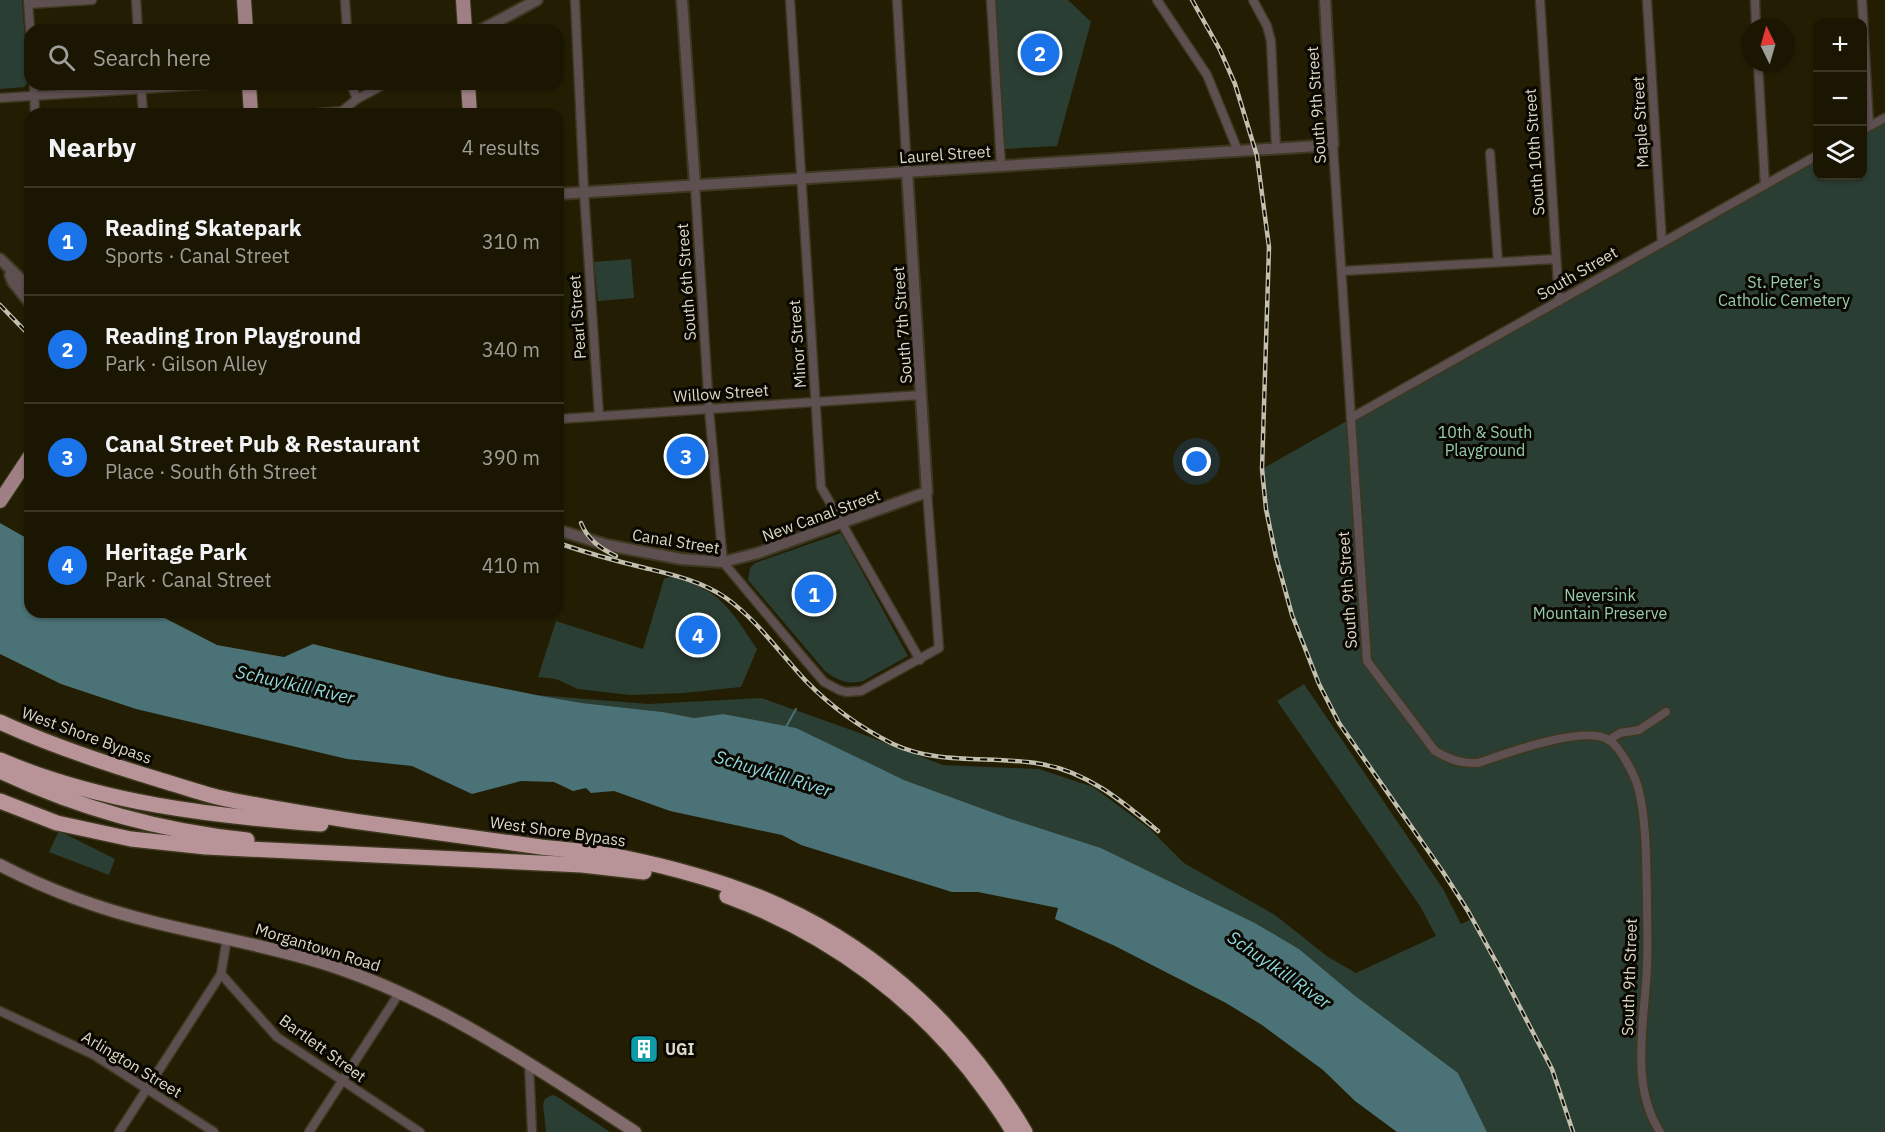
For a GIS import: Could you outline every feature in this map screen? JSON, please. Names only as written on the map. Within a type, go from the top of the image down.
[{"type":"highway","name":"West Shore Bypass","points":[[0,722],[26,734],[120,768],[216,796],[352,820],[617,856],[681,871],[779,905],[861,953],[899,981],[940,1018],[1006,1100],[1025,1132]]},
{"type":"highway","points":[[0,760],[75,788],[163,806],[314,823],[437,832]]},
{"type":"highway","points":[[0,771],[79,804],[169,828],[238,839],[426,858]]},
{"type":"highway","name":"West Shore Bypass","points":[[0,801],[57,823],[131,839],[206,847],[582,865],[631,870],[696,885],[777,917],[802,930],[851,960],[893,991],[921,1017],[970,1070],[1013,1132]]},
{"type":"main road","points":[[244,0],[246,24]]},
{"type":"main road","points":[[463,0],[465,24]]},
{"type":"main road","points":[[249,90],[251,108]]},
{"type":"main road","points":[[468,90],[470,108]]},
{"type":"main road","points":[[0,501],[24,465]]},
{"type":"main road","name":"Morgantown Road","points":[[0,865],[52,889],[104,908],[157,923],[304,957],[356,974],[400,992],[471,1028],[635,1132]]},
{"type":"street","points":[[30,24],[29,2],[92,0]]},
{"type":"street","points":[[136,0],[138,24]]},
{"type":"street","points":[[345,0],[347,24]]},
{"type":"street","points":[[492,24],[537,0]]},
{"type":"street","name":"Pearl Street","points":[[575,0],[584,192],[599,416]]},
{"type":"street","name":"South 6th Street","points":[[682,0],[710,409],[723,562]]},
{"type":"street","name":"Minor Street","points":[[790,0],[821,487],[920,660]]},
{"type":"street","name":"South 7th Street","points":[[897,0],[927,492],[939,648]]},
{"type":"street","points":[[991,0],[1001,166]]},
{"type":"street","points":[[1157,0],[1207,75],[1238,151]]},
{"type":"street","points":[[1253,0],[1267,26],[1271,41],[1275,81],[1276,148]]},
{"type":"street","name":"South 9th Street","points":[[1324,0],[1367,661],[1436,751],[1449,759],[1466,764],[1478,763],[1547,741],[1591,736],[1609,740],[1625,759],[1638,788],[1646,849],[1647,967],[1642,1066],[1646,1101],[1660,1132]]},
{"type":"street","name":"South 10th Street","points":[[1540,0],[1559,301]]},
{"type":"street","name":"Maple Street","points":[[1647,0],[1662,243]]},
{"type":"street","points":[[1755,0],[1756,18]]},
{"type":"street","points":[[1862,0],[1866,126]]},
{"type":"street","points":[[1759,72],[1765,185]]},
{"type":"street","points":[[35,90],[35,108]]},
{"type":"street","points":[[0,98],[101,90]]},
{"type":"street","points":[[141,90],[143,108]]},
{"type":"street","points":[[353,90],[357,99]]},
{"type":"street","points":[[346,108],[374,90]]},
{"type":"street","points":[[1867,127],[1885,118]]},
{"type":"street","name":"Laurel Street","points":[[564,194],[1333,145]]},
{"type":"street","points":[[1490,153],[1498,262]]},
{"type":"street","name":"South Street","points":[[1351,418],[1813,158]]},
{"type":"street","points":[[0,259],[24,283]]},
{"type":"street","points":[[1342,271],[1556,259]]},
{"type":"street","points":[[8,269],[24,295]]},
{"type":"street","name":"Willow Street","points":[[564,419],[921,395]]},
{"type":"street","name":"New Canal Street","points":[[723,562],[758,554],[927,492]]},
{"type":"street","name":"Canal Street","points":[[564,532],[607,545],[681,559],[723,562],[812,668],[824,681],[838,690],[861,691],[939,648]]},
{"type":"street","points":[[1609,740],[1620,733],[1639,730],[1666,711]]},
{"type":"street","points":[[119,1132],[221,974],[227,938]]},
{"type":"street","name":"Bartlett Street","points":[[221,974],[277,1037],[420,1132]]},
{"type":"street","points":[[309,1132],[400,992]]},
{"type":"street","name":"Arlington Street","points":[[0,1011],[94,1055],[214,1132]]},
{"type":"street","points":[[529,1064],[532,1132]]},
{"type":"green space","points":[[0,0],[22,0],[24,87],[0,89]]},
{"type":"green space","points":[[995,0],[1068,0],[1091,22],[1057,146],[1004,149]]},
{"type":"green space","name":"Neversink Mountain Preserve","points":[[1885,118],[1885,1132],[1487,1132],[1458,1073],[1354,995],[1299,949],[1255,923],[1101,848],[1008,818],[904,780],[852,756],[723,714],[694,718],[536,695],[649,704],[761,698],[943,765],[1039,769],[1093,787],[1150,829],[1184,863],[1275,915],[1328,957],[1356,973],[1436,936],[1420,906],[1277,701],[1304,684],[1443,889],[1461,924],[1472,919],[1441,869],[1355,749],[1323,695],[1297,633],[1278,568],[1262,469],[1813,157],[1813,180],[1867,180],[1867,128]]},
{"type":"green space","points":[[631,259],[634,298],[598,301],[594,262]]},
{"type":"green space","points":[[841,533],[908,656],[863,681],[857,682],[843,681],[825,671],[748,580],[750,568],[755,563]]},
{"type":"green space","points":[[671,576],[702,588],[722,602],[731,611],[757,649],[741,687],[684,693],[630,695],[578,689],[556,679],[538,677],[556,621],[643,649],[664,579]]},
{"type":"green space","points":[[59,831],[115,859],[109,875],[49,852]]},
{"type":"green space","points":[[552,1095],[610,1132],[546,1132],[543,1104],[545,1099]]},
{"type":"water","name":"Schuylkill River","points":[[0,523],[24,537],[24,618],[165,618],[217,645],[284,657],[313,644],[447,677],[582,703],[663,712],[694,718],[723,714],[796,728],[904,780],[1008,818],[1101,848],[1255,923],[1299,949],[1354,995],[1458,1073],[1487,1132],[1397,1132],[1355,1101],[1323,1070],[1262,1025],[1226,1003],[1115,946],[1055,919],[1058,908],[978,892],[952,892],[801,845],[782,835],[670,811],[614,791],[591,793],[586,788],[573,791],[554,782],[521,781],[472,794],[412,766],[347,759],[136,709],[61,684],[0,654]]},
{"type":"waterway","points":[[786,727],[796,709]]},
{"type":"railway","points":[[1192,0],[1220,50],[1235,84],[1257,156],[1269,247],[1262,469],[1266,509],[1292,615],[1319,684],[1339,723],[1443,872],[1500,969],[1552,1069],[1573,1132]]},
{"type":"railway","points":[[0,305],[24,330]]},
{"type":"railway","points":[[581,523],[595,543],[616,556]]},
{"type":"railway","points":[[564,545],[687,579],[717,592],[748,616],[825,699],[858,724],[893,744],[911,751],[948,758],[1022,761],[1058,768],[1104,790],[1158,831]]},
{"type":"place","name":"Reading Iron Playground","points":[[1040,53]]},
{"type":"place","name":"Canal Street Pub & Restaurant","points":[[686,456]]},
{"type":"place","name":"Reading Skatepark","points":[[814,594]]},
{"type":"place","name":"Heritage Park","points":[[698,635]]},
{"type":"place","name":"UGI","points":[[644,1049]]},
{"type":"park label","name":"St. Peter's Catholic Cemetery","points":[[1784,291]]},
{"type":"park label","name":"10th & South Playground","points":[[1485,441]]}]
